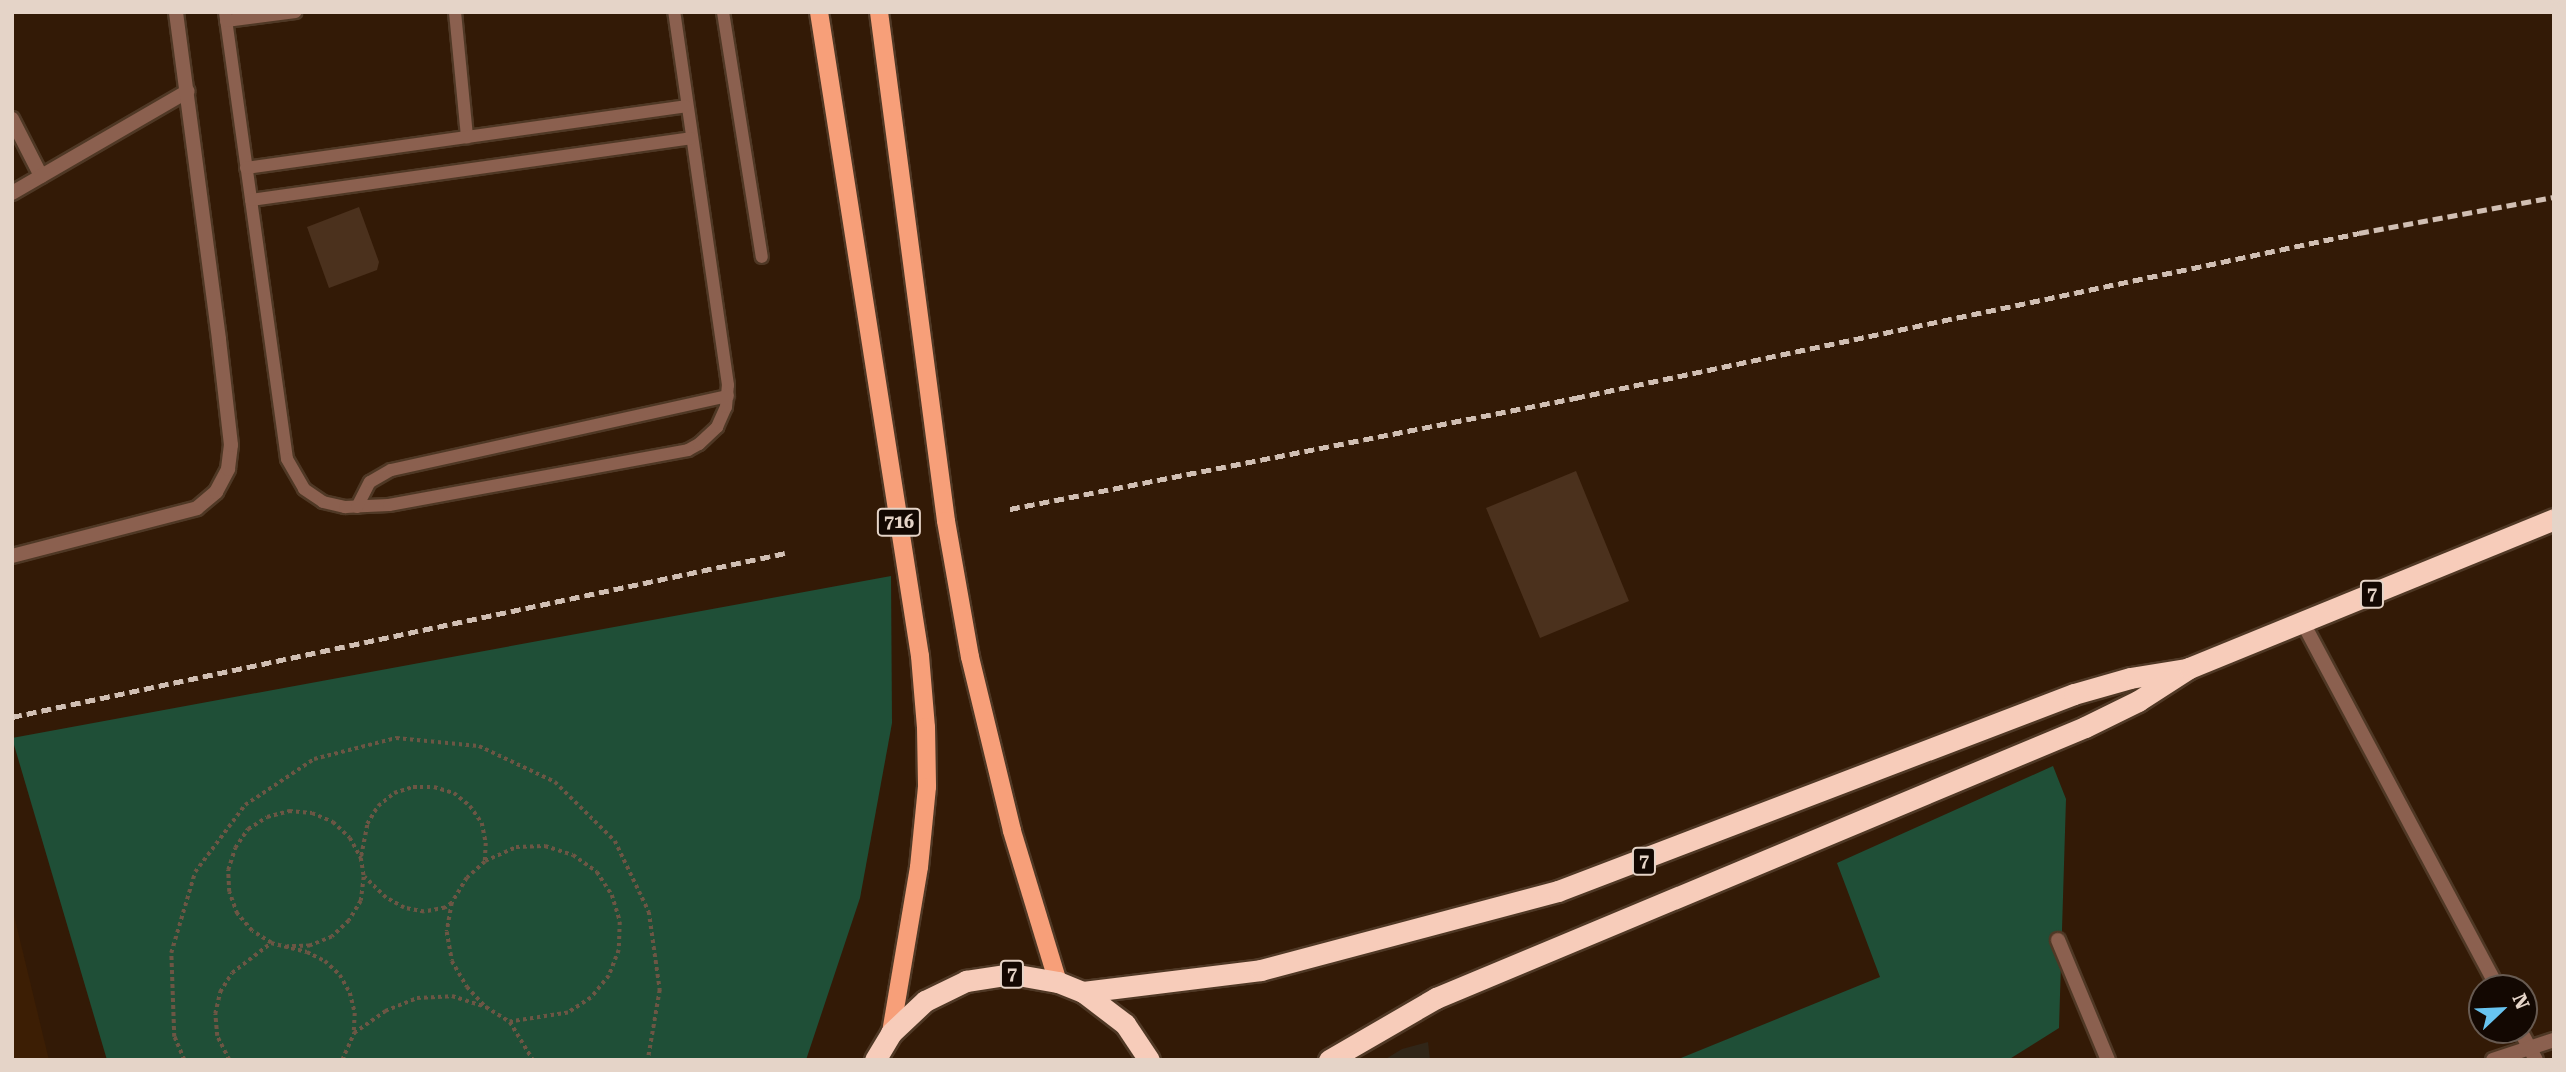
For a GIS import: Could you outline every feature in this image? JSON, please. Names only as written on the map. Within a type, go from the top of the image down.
[{"type":"highway","name":"7","points":[[1329,1060],[1353,1052],[1436,998],[2103,719],[2138,701],[2189,668],[2554,519]]},
{"type":"highway","name":"7","points":[[1083,992],[1261,970],[1558,891],[2074,694],[2130,678],[2189,668]]},
{"type":"highway","name":"7","points":[[875,1060],[891,1033],[925,1001],[967,981],[1012,974],[1058,982],[1083,992],[1125,1024],[1149,1060]]},
{"type":"main road","name":"716","points":[[819,12],[920,656],[926,727],[927,787],[919,867],[891,1033]]},
{"type":"main road","name":"716","points":[[879,12],[946,521],[970,657],[1012,831],[1058,982]]},
{"type":"street","points":[[13,554],[197,508],[216,492],[228,469],[231,445],[176,12]]},
{"type":"street","points":[[12,193],[188,92]]},
{"type":"street","points":[[12,118],[41,176]]},
{"type":"street","points":[[2303,623],[2491,974]]},
{"type":"street","points":[[2058,940],[2108,1060]]},
{"type":"street","points":[[2493,1060],[2533,1054],[2554,1040]]},
{"type":"lane","points":[[295,12],[225,16],[287,459],[296,480],[313,496],[334,505],[357,507],[389,505],[688,450],[699,444],[717,427],[728,396],[674,12]]},
{"type":"lane","points":[[454,12],[467,137]]},
{"type":"lane","points":[[723,12],[762,257]]},
{"type":"lane","points":[[246,168],[686,106]]},
{"type":"lane","points":[[251,200],[691,138]]},
{"type":"lane","points":[[357,507],[370,482],[391,470],[728,396]]},
{"type":"path","points":[[184,1060],[174,1037],[170,953],[195,873],[245,805],[256,797],[314,759],[396,738],[479,746],[490,751],[555,782],[615,841],[649,912],[660,990],[648,1060]]},
{"type":"path","points":[[287,947],[310,946],[332,937],[349,922],[361,901],[364,877],[361,858],[366,824],[378,806],[394,793],[414,787],[434,787],[454,793],[470,806],[482,823],[486,843],[485,862]]},
{"type":"path","points":[[342,1060],[354,1033],[355,1013],[350,993],[340,975],[325,961],[307,952],[271,943],[252,931],[237,914],[229,892],[228,870],[235,848],[248,830],[267,817],[289,811],[312,813],[333,822],[350,838],[361,858]]},
{"type":"path","points":[[486,1007],[467,987],[452,961],[447,932],[452,903],[467,878],[485,862],[516,847],[545,846],[573,855],[597,872],[612,895],[620,922],[619,950],[609,976],[591,998],[568,1013],[510,1022]]},
{"type":"path","points":[[364,877],[386,898],[404,908],[424,912],[445,908],[452,903]]},
{"type":"path","points":[[229,1060],[217,1036],[215,1014],[220,992],[232,973],[271,943]]},
{"type":"path","points":[[354,1033],[384,1011],[417,998],[452,996],[486,1007],[510,1022],[533,1060]]},
{"type":"shaded area","points":[[12,907],[49,1060],[12,1060]]},
{"type":"shaded area","points":[[1428,1042],[1430,1060],[1384,1060],[1402,1049]]},
{"type":"green space","points":[[891,576],[892,723],[860,898],[806,1060],[107,1060],[12,738]]},
{"type":"green space","points":[[2053,766],[2066,799],[2059,1028],[2008,1060],[1676,1060],[1880,977],[1837,863]]},
{"type":"building","points":[[359,207],[379,262],[377,270],[329,288],[307,227]]},
{"type":"building","points":[[1576,471],[1629,601],[1540,638],[1486,508]]},
{"type":"railway","points":[[1010,509],[1575,398],[2359,233],[2554,197]]},
{"type":"railway","points":[[12,717],[790,552]]}]
